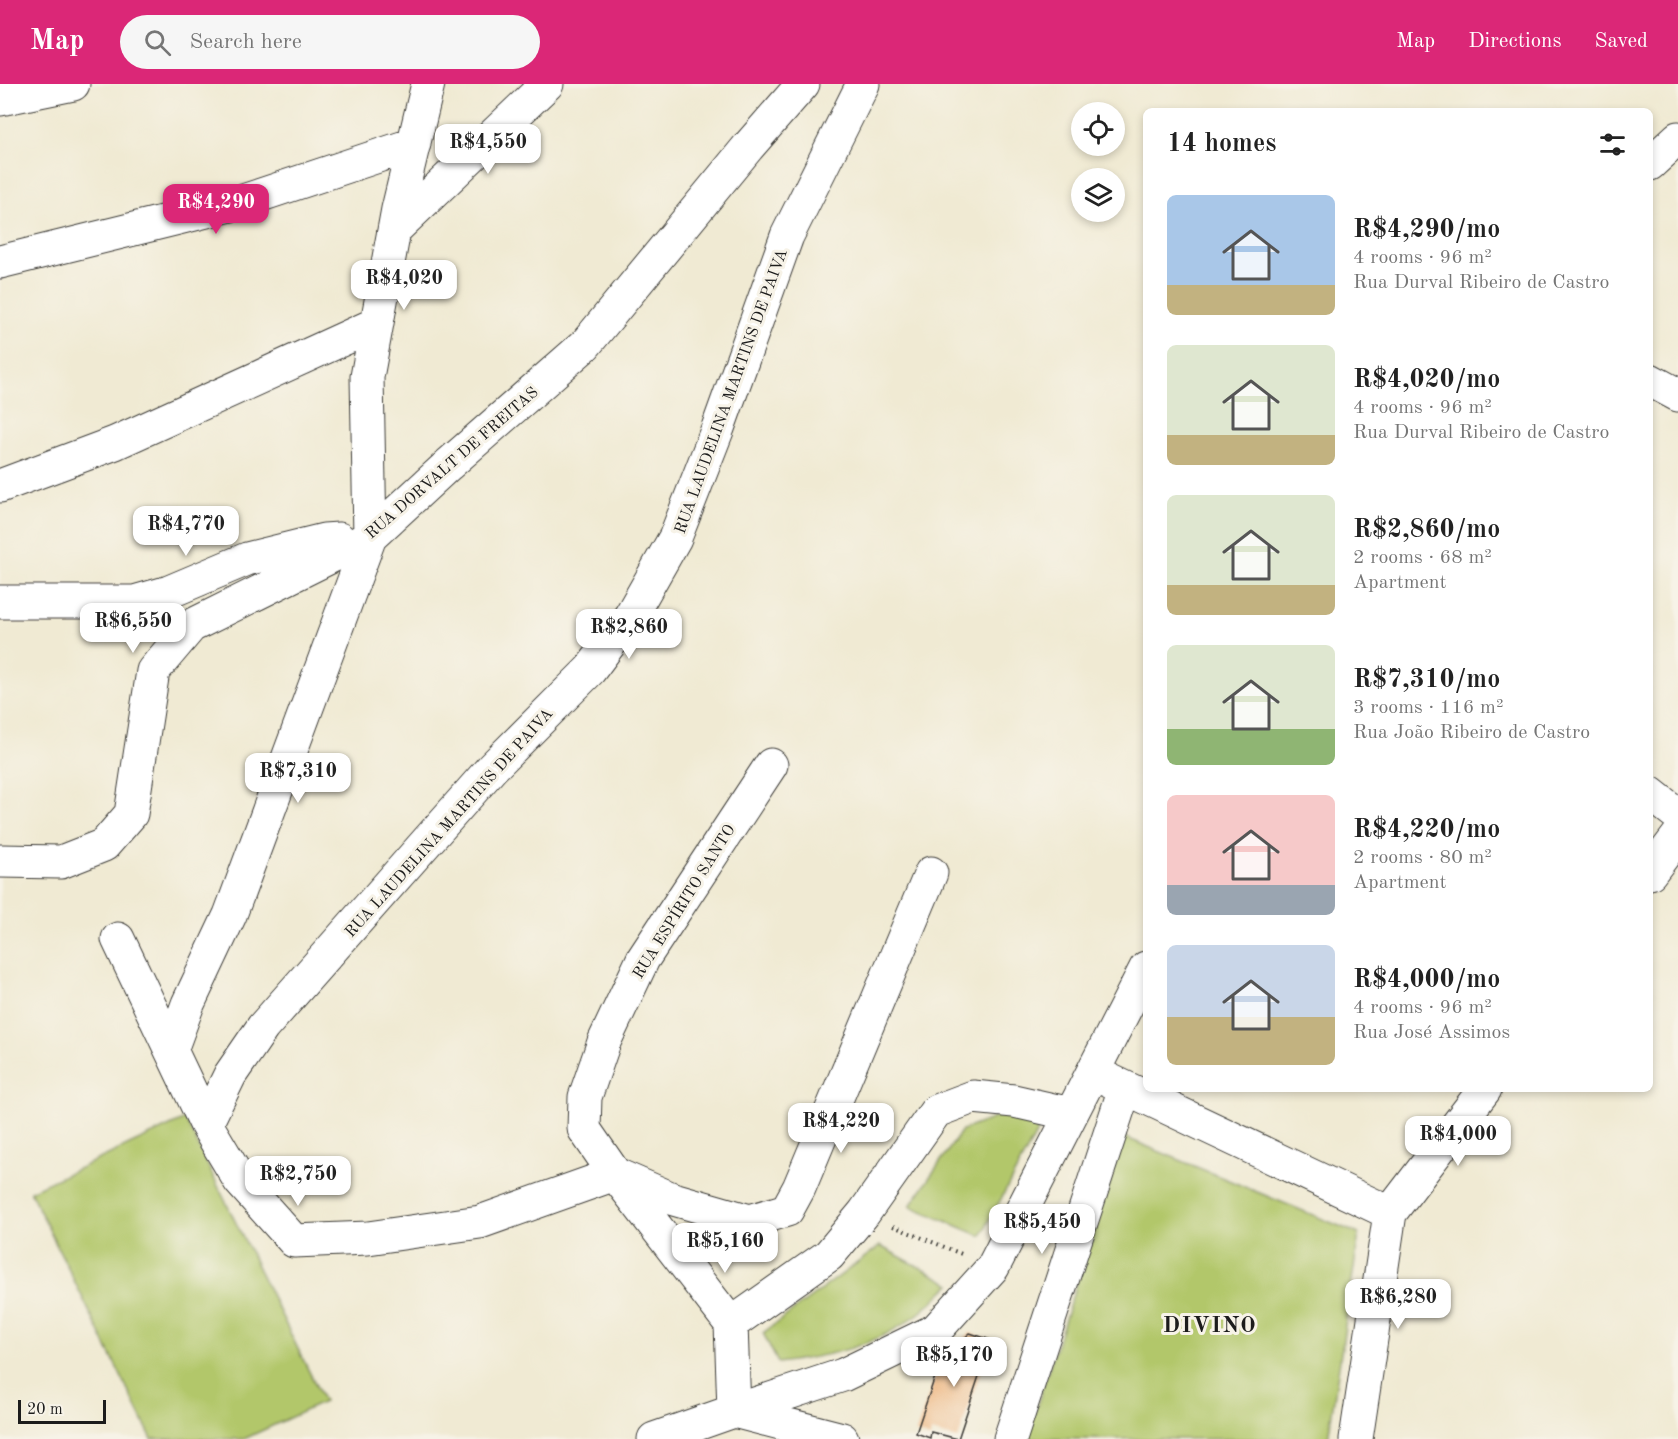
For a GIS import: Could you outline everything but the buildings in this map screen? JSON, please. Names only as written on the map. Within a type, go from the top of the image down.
[{"type":"street","points":[[0,99],[73,84]]},
{"type":"street","points":[[171,1050],[188,1004],[230,915],[370,537],[367,377],[394,230],[429,84]]},
{"type":"street","points":[[394,230],[547,84]]},
{"type":"street","name":"RUA DORVALT DE FREITAS","points":[[0,861],[61,862],[104,845],[131,814],[153,670],[190,626],[370,537],[585,345],[802,84]]},
{"type":"street","name":"RUA LAUDELINA MARTINS DE PAIVA","points":[[206,1124],[230,1076],[263,1027],[492,768],[590,670],[631,615],[675,538],[718,428],[787,236],[863,84]]},
{"type":"street","points":[[1653,161],[1678,138]]},
{"type":"street","points":[[0,262],[231,205],[414,144]]},
{"type":"street","points":[[0,486],[115,443],[376,324]]},
{"type":"street","points":[[1653,382],[1678,395]]},
{"type":"street","points":[[0,602],[134,602],[169,592],[247,559],[324,540],[370,537]]},
{"type":"street","name":"RUA ESPÍRITO SANTO","points":[[731,1324],[615,1174],[584,1129],[585,1097],[604,1042],[643,959],[771,765]]},
{"type":"street","points":[[1653,795],[1678,815]]},
{"type":"street","points":[[1653,869],[1678,836]]},
{"type":"street","points":[[118,939],[206,1124],[240,1181],[294,1241],[368,1238],[480,1222],[615,1174],[670,1198],[750,1221],[787,1210],[799,1188],[931,873]]},
{"type":"street","points":[[654,1439],[843,1375],[936,1330],[993,1268],[1143,974]]},
{"type":"street","points":[[1094,1072],[1390,1213]]},
{"type":"street","points":[[1010,1439],[1125,1088]]},
{"type":"street","points":[[1356,1439],[1390,1213],[1483,1092]]},
{"type":"street","points":[[734,1411],[731,1324],[829,1255],[864,1213],[936,1111],[973,1097],[1014,1101],[1071,1114]]},
{"type":"street","points":[[734,1411],[842,1439]]},
{"type":"path","points":[[864,1213],[993,1268]]},
{"type":"green space","points":[[999,1116],[1042,1123],[981,1236],[910,1206],[962,1130]]},
{"type":"green space","points":[[185,1119],[324,1402],[244,1439],[152,1439],[30,1191]]},
{"type":"green space","points":[[1124,1137],[1359,1234],[1328,1439],[1026,1439]]},
{"type":"green space","points":[[880,1246],[951,1284],[917,1315],[884,1335],[833,1353],[778,1363],[763,1333]]},
{"type":"district","name":"DIVINO","points":[[1210,1324]]}]
